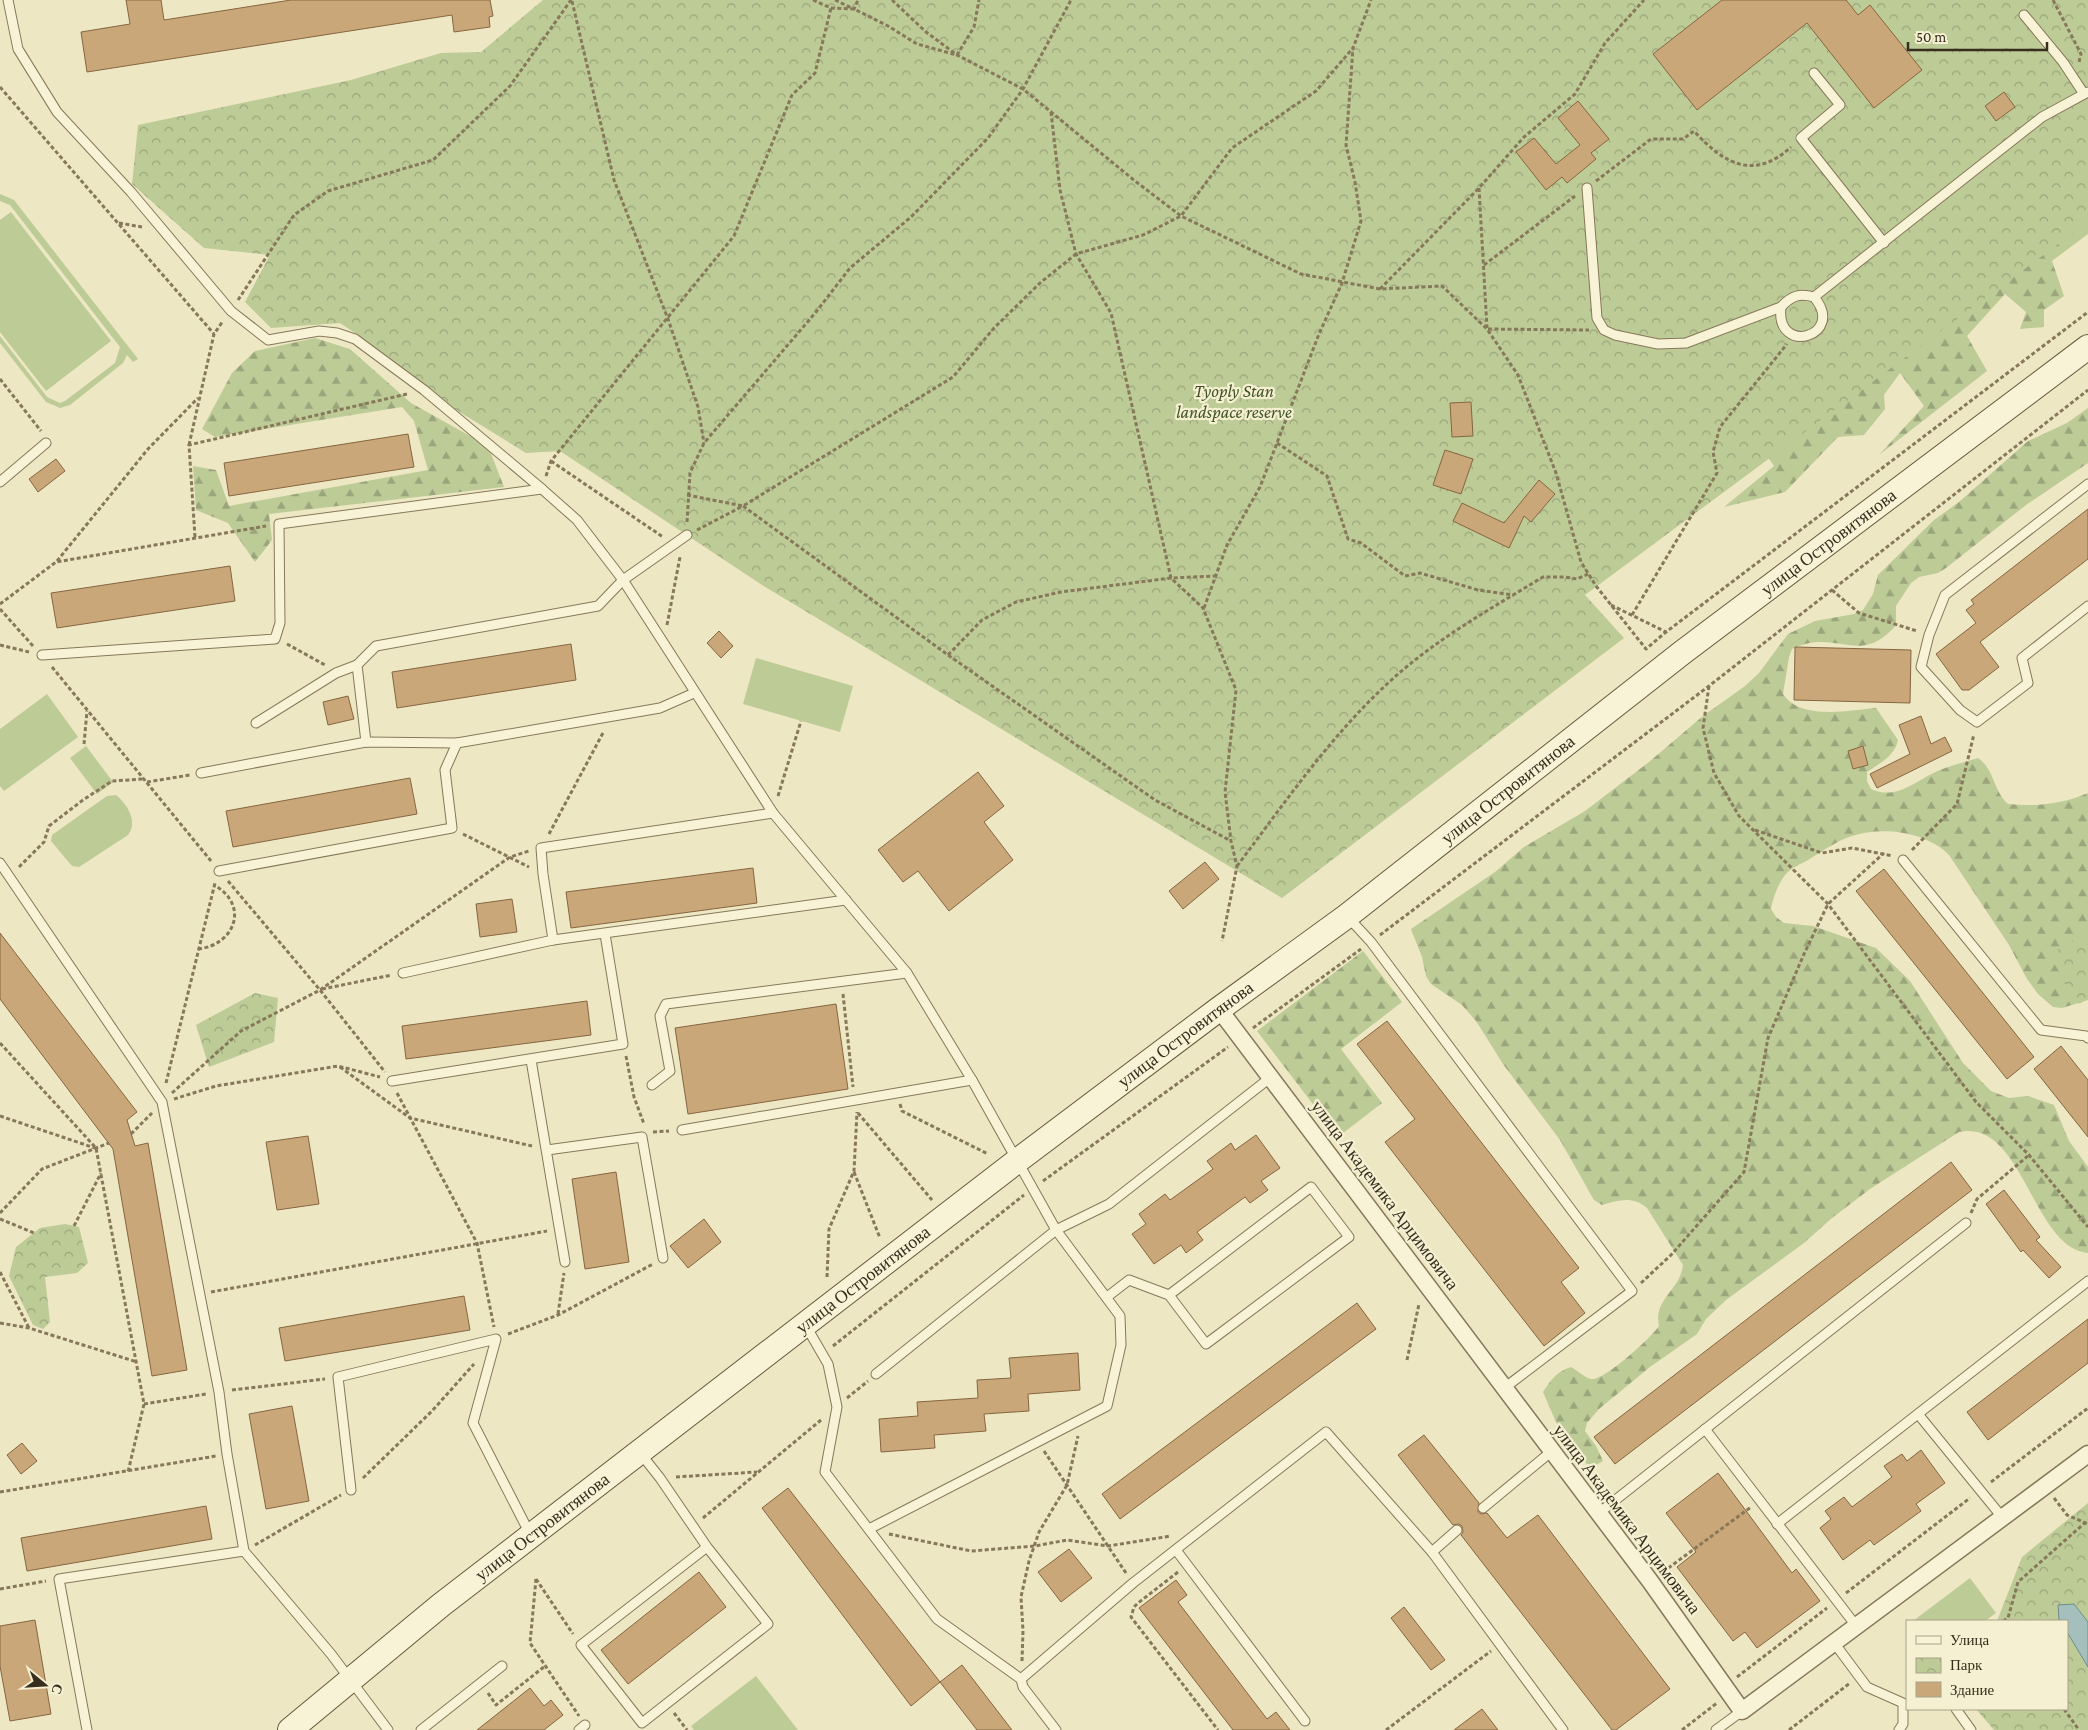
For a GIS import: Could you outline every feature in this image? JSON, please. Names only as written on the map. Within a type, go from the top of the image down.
[{"type":"main road","name":"улица Островитянова","points":[[290,1730],[441,1605],[640,1454],[1017,1161],[1218,1009],[1347,916],[1683,652],[2088,347]]},
{"type":"street","name":"улица Академика Арцимовича","points":[[1218,1009],[1424,1280],[1503,1389],[1599,1513],[1742,1711]]},
{"type":"street","points":[[1742,1711],[1836,1644],[2088,1454]]},
{"type":"lane","points":[[8,0],[18,49],[57,112],[131,192],[231,311],[268,340],[319,331],[338,333],[355,339],[424,390],[576,520],[622,580],[773,813],[907,973],[972,1080],[1056,1230],[1120,1316],[1121,1345],[1107,1406],[869,1530]]},
{"type":"lane","points":[[1814,297],[2042,116],[2086,93],[2024,15]]},
{"type":"lane","points":[[1814,73],[1840,105],[1801,138],[1884,243]]},
{"type":"lane","points":[[1587,188],[1597,318],[1604,330],[1615,335],[1658,344],[1686,343],[1780,307],[1790,297],[1803,294],[1814,297],[1822,306],[1824,318],[1818,330],[1810,336],[1800,337],[1782,326],[1779,317],[1780,307]]},
{"type":"lane","points":[[0,482],[46,444]]},
{"type":"lane","points":[[2088,484],[1945,595],[1929,635],[1921,667],[1960,710],[1977,722],[2028,683],[2022,658],[2088,606]]},
{"type":"lane","points":[[42,655],[275,638],[280,623],[279,524],[542,489]]},
{"type":"lane","points":[[256,724],[336,673],[357,665],[376,646],[598,606],[622,580],[675,546],[687,535]]},
{"type":"lane","points":[[357,665],[366,742]]},
{"type":"lane","points":[[200,773],[366,742],[457,743],[660,708],[694,693]]},
{"type":"lane","points":[[219,870],[452,828],[444,770],[448,758],[457,743]]},
{"type":"lane","points":[[553,940],[541,848],[773,813]]},
{"type":"lane","points":[[1903,860],[2041,1030],[2086,1036],[2088,1038]]},
{"type":"lane","points":[[0,863],[162,1102],[219,1392],[227,1454],[244,1551],[350,1679],[388,1730]]},
{"type":"lane","points":[[402,972],[553,940],[846,900]]},
{"type":"lane","points":[[1347,916],[1371,942],[1632,1292],[1503,1389]]},
{"type":"lane","points":[[392,1081],[624,1044],[605,934]]},
{"type":"lane","points":[[652,1085],[670,1071],[660,1016],[666,1004],[907,973]]},
{"type":"lane","points":[[531,1060],[565,1262]]},
{"type":"lane","points":[[876,1374],[1056,1230],[1108,1204],[1271,1077]]},
{"type":"lane","points":[[682,1130],[972,1080]]},
{"type":"lane","points":[[547,1150],[642,1137],[663,1258]]},
{"type":"lane","points":[[1107,1297],[1129,1280],[1169,1295],[1206,1344],[1349,1236],[1311,1187],[1169,1295]]},
{"type":"lane","points":[[1599,1513],[1966,1223]]},
{"type":"lane","points":[[1777,1524],[2088,1281]]},
{"type":"lane","points":[[806,1326],[828,1364],[837,1407],[824,1472],[938,1619],[1020,1679],[1023,1687],[1056,1730]]},
{"type":"lane","points":[[351,1490],[338,1377],[496,1339],[473,1423],[531,1537]]},
{"type":"lane","points":[[1918,1414],[2002,1517]]},
{"type":"lane","points":[[1705,1430],[1857,1627]]},
{"type":"lane","points":[[1020,1679],[1133,1584],[1326,1432],[1432,1552],[1501,1643],[1563,1730]]},
{"type":"lane","points":[[1483,1508],[1552,1452]]},
{"type":"lane","points":[[640,1454],[660,1478],[707,1547],[768,1624],[642,1723],[581,1645],[707,1547]]},
{"type":"lane","points":[[1432,1552],[1457,1530]]},
{"type":"lane","points":[[1176,1550],[1305,1721]]},
{"type":"lane","points":[[87,1730],[59,1579],[244,1551]]},
{"type":"lane","points":[[1836,1644],[1867,1687],[1905,1703],[1903,1724],[1899,1730]]},
{"type":"lane","points":[[420,1730],[502,1666]]},
{"type":"lane","points":[[1957,1710],[1972,1730]]},
{"type":"lane","points":[[1716,1730],[1742,1711]]},
{"type":"path","points":[[195,537],[189,445],[214,334],[294,216],[328,191],[433,160],[510,86],[572,0]]},
{"type":"path","points":[[572,0],[614,180],[668,319],[698,407],[704,443]]},
{"type":"path","points":[[813,0],[831,8],[854,9]]},
{"type":"path","points":[[835,0],[888,26],[917,44],[957,55]]},
{"type":"path","points":[[854,9],[858,0]]},
{"type":"path","points":[[892,0],[926,32],[957,55],[1023,89],[1135,181],[1181,216],[1301,274],[1380,289],[1442,286],[1487,329],[1518,375],[1556,473],[1581,562],[1610,604],[1646,650],[1666,632],[2088,312]]},
{"type":"path","points":[[957,55],[974,26],[979,0]]},
{"type":"path","points":[[1071,0],[1023,89],[988,138],[911,217],[850,268],[816,312],[704,443],[690,473],[687,495],[687,535],[744,506],[953,377],[994,328],[1040,283],[1076,254],[1143,235],[1181,216],[1232,148],[1316,91],[1354,48]]},
{"type":"path","points":[[1204,608],[1227,545],[1260,487],[1342,283],[1361,221],[1356,182],[1346,145],[1354,48],[1371,0]]},
{"type":"path","points":[[1380,289],[1480,188],[1524,137],[1575,94],[1605,43],[1644,0]]},
{"type":"path","points":[[2053,0],[2082,54],[2074,79]]},
{"type":"path","points":[[542,489],[551,461],[734,236],[792,95],[815,72],[831,8]]},
{"type":"path","points":[[0,86],[214,334]]},
{"type":"path","points":[[1051,112],[1060,190],[1076,254],[1111,313],[1172,578],[1204,608],[1236,690],[1225,792],[1231,841],[1237,866],[1222,941]]},
{"type":"path","points":[[1484,265],[1651,139],[1683,139],[1694,131],[1713,152],[1733,161],[1756,167],[1779,158],[1801,138]]},
{"type":"path","points":[[1480,188],[1487,329]]},
{"type":"path","points":[[1487,329],[1604,330]]},
{"type":"path","points":[[1632,615],[1717,473],[1714,452],[1720,427],[1794,335]]},
{"type":"path","points":[[0,379],[46,436],[46,444]]},
{"type":"path","points":[[189,445],[424,390]]},
{"type":"path","points":[[822,1355],[1033,1188],[1371,942],[1709,686],[2088,390]]},
{"type":"path","points":[[0,604],[56,562],[148,449],[200,397]]},
{"type":"path","points":[[1277,443],[1327,476],[1348,539],[1361,543],[1381,556],[1405,576],[1420,573],[1478,590],[1513,595]]},
{"type":"path","points":[[551,461],[675,546],[683,549],[676,566],[665,646]]},
{"type":"path","points":[[687,495],[744,506],[948,655],[1155,800],[1231,841]]},
{"type":"path","points":[[56,562],[279,524]]},
{"type":"path","points":[[1237,866],[1318,757],[1386,685],[1453,631],[1543,578],[1565,577],[1577,579],[1588,574]]},
{"type":"path","points":[[948,655],[982,620],[1016,602],[1061,592],[1172,578],[1216,576]]},
{"type":"path","points":[[1832,590],[1859,613],[1929,635]]},
{"type":"path","points":[[1610,604],[1666,632]]},
{"type":"path","points":[[0,609],[42,655],[148,782],[320,990],[392,1081],[477,1243],[496,1339]]},
{"type":"path","points":[[275,638],[318,659],[336,673]]},
{"type":"path","points":[[0,645],[42,655]]},
{"type":"path","points":[[1709,686],[1703,728],[1714,773],[1740,816],[1828,904],[1976,1102],[2029,1155],[2088,1227]]},
{"type":"path","points":[[84,744],[88,711]]},
{"type":"path","points":[[131,1134],[162,1102],[241,1031],[320,990],[510,857],[541,848],[612,715]]},
{"type":"path","points":[[773,813],[801,721]]},
{"type":"path","points":[[1752,829],[1822,853],[1852,848],[1884,853],[1903,860],[1957,804],[1977,722]]},
{"type":"path","points":[[148,782],[200,773]]},
{"type":"path","points":[[9,876],[44,842],[49,826],[83,800],[112,781],[144,779]]},
{"type":"path","points":[[452,828],[543,874]]},
{"type":"path","points":[[1632,1292],[1671,1255],[1744,1172],[1768,1038],[1828,904],[1884,853]]},
{"type":"path","points":[[162,1102],[219,870]]},
{"type":"path","points":[[198,950],[218,944],[224,940],[233,927],[234,910],[232,902],[221,889],[214,885]]},
{"type":"path","points":[[320,990],[402,972]]},
{"type":"path","points":[[0,1043],[96,1148],[144,1404],[128,1472]]},
{"type":"path","points":[[624,1044],[634,1097],[647,1132],[682,1130]]},
{"type":"path","points":[[162,1102],[216,1086],[338,1066],[392,1081]]},
{"type":"path","points":[[338,1066],[410,1118],[547,1150]]},
{"type":"path","points":[[896,1094],[902,1111],[988,1154]]},
{"type":"path","points":[[827,1277],[829,1229],[854,1171],[857,1112]]},
{"type":"path","points":[[0,1116],[96,1148]]},
{"type":"path","points":[[0,1213],[42,1169],[109,1143]]},
{"type":"path","points":[[1978,1199],[2029,1155]]},
{"type":"path","points":[[854,1171],[880,1238]]},
{"type":"path","points":[[74,1226],[101,1173]]},
{"type":"path","points":[[0,1219],[34,1233]]},
{"type":"path","points":[[199,1295],[560,1228]]},
{"type":"path","points":[[244,1551],[351,1490],[432,1411],[496,1339],[558,1315],[663,1258]]},
{"type":"path","points":[[558,1315],[565,1262]]},
{"type":"path","points":[[0,1272],[29,1328]]},
{"type":"path","points":[[1407,1360],[1424,1280]]},
{"type":"path","points":[[0,1323],[29,1328],[136,1362]]},
{"type":"path","points":[[708,1514],[876,1374]]},
{"type":"path","points":[[144,1404],[219,1392],[338,1377]]},
{"type":"path","points":[[1682,1730],[1727,1690],[1836,1601],[2088,1408]]},
{"type":"path","points":[[1020,1679],[1023,1631],[1021,1597],[1039,1532],[1067,1485],[1082,1418]]},
{"type":"path","points":[[1037,1441],[1133,1584]]},
{"type":"path","points":[[0,1492],[227,1454]]},
{"type":"path","points":[[660,1478],[757,1472]]},
{"type":"path","points":[[2009,1619],[2018,1582],[2087,1522],[2067,1515],[2045,1485]]},
{"type":"path","points":[[1650,1582],[1759,1500]]},
{"type":"path","points":[[869,1530],[971,1551],[1035,1546],[1067,1540],[1108,1546],[1199,1532]]},
{"type":"path","points":[[1188,1564],[1138,1603],[1134,1607],[1131,1617],[1218,1730]]},
{"type":"path","points":[[0,1589],[59,1579]]},
{"type":"path","points":[[581,1645],[536,1579],[530,1643],[582,1728]]},
{"type":"path","points":[[1386,1730],[1501,1643]]},
{"type":"path","points":[[480,1682],[496,1705],[545,1666]]},
{"type":"path","points":[[1789,1730],[1858,1677]]},
{"type":"path","points":[[667,1704],[687,1730]]},
{"type":"path","points":[[2065,1710],[2079,1730]]},
{"type":"green space","name":"Tyoply Stan landspace reserve","points":[[543,0],[2088,0],[2088,222],[1585,595],[1624,638],[1282,898],[762,585],[560,451],[526,453],[424,390],[355,333],[340,323],[271,328],[245,302],[270,255],[204,248],[132,184],[138,125],[351,80],[441,53],[481,52]]},
{"type":"green space","points":[[2088,162],[2088,234],[2052,261],[2064,296],[2044,310],[2044,327],[2020,329],[2026,312],[2005,294],[1967,336],[1987,371],[1879,455],[1924,406],[1900,373],[1884,395],[1885,409],[1864,435],[1838,437],[1785,492],[1724,507],[1774,466],[1750,430]]},
{"type":"green space","points":[[0,194],[14,200],[138,359],[133,362],[127,355],[123,363],[70,405],[60,408],[46,402],[0,343],[0,336],[47,397],[60,403],[115,363],[120,347],[10,205],[0,201]]},
{"type":"green space","points":[[11,212],[111,341],[46,391],[0,332],[0,220]]},
{"type":"green space","points":[[315,338],[350,349],[411,403],[488,446],[504,487],[269,514],[272,540],[255,562],[228,523],[196,510],[193,466],[216,470],[229,506],[428,470],[414,421],[402,407],[215,437],[202,429],[232,373],[255,351]]},
{"type":"green space","points":[[2088,408],[2088,463],[2026,505],[1946,568],[1938,573],[1919,577],[1911,583],[1896,606],[1896,625],[1883,637],[1871,644],[1859,646],[1822,642],[1808,643],[1792,649],[1783,694],[1801,708],[1813,711],[1839,712],[1876,708],[1898,740],[1890,755],[1867,772],[1867,781],[1871,789],[1880,792],[1898,791],[1940,770],[1978,758],[1988,768],[1999,793],[2008,804],[2049,804],[2069,800],[2088,793],[2088,1000],[2062,1008],[2053,1007],[2038,994],[2027,979],[2009,945],[1949,855],[1940,847],[1917,836],[1890,832],[1864,833],[1830,846],[1788,872],[1778,886],[1771,909],[1776,917],[1784,923],[1813,926],[1876,948],[1910,981],[1963,1063],[1991,1091],[2009,1098],[2028,1096],[2054,1105],[2069,1141],[2088,1167],[2088,1253],[2069,1246],[2053,1230],[2013,1163],[1998,1144],[1981,1133],[1959,1132],[1870,1189],[1832,1218],[1804,1243],[1726,1300],[1706,1319],[1697,1334],[1650,1367],[1599,1409],[1587,1423],[1585,1431],[1596,1446],[1603,1461],[1596,1465],[1587,1464],[1566,1445],[1543,1392],[1555,1376],[1566,1369],[1571,1367],[1591,1379],[1597,1378],[1606,1374],[1638,1348],[1659,1326],[1658,1317],[1660,1309],[1677,1282],[1683,1265],[1647,1208],[1631,1200],[1602,1205],[1594,1200],[1560,1140],[1503,1064],[1476,1021],[1462,1005],[1431,984],[1426,976],[1422,957],[1411,929],[1495,872],[1524,847],[1585,811],[1649,762],[1703,716],[1745,686],[1759,673],[1788,634],[1815,621],[1854,614],[1863,610],[1873,594],[1878,575],[1934,520],[1959,502],[2028,441],[2067,423]]},
{"type":"green space","points":[[756,658],[853,686],[840,732],[743,704]]},
{"type":"green space","points":[[47,694],[78,737],[4,791],[0,786],[0,729]]},
{"type":"green space","points":[[86,746],[113,782],[97,794],[70,758]]},
{"type":"green space","points":[[116,795],[128,809],[132,819],[131,830],[128,835],[79,867],[72,866],[51,841],[52,835],[107,796]]},
{"type":"green space","points":[[2085,933],[2088,937],[2088,999],[2079,1004],[2049,955]]},
{"type":"green space","points":[[1363,951],[1402,1002],[1341,1049],[1382,1103],[1338,1137],[1257,1031]]},
{"type":"green space","points":[[255,993],[278,998],[274,1042],[209,1067],[196,1025]]},
{"type":"green space","points":[[65,1224],[79,1227],[88,1263],[77,1273],[45,1277],[50,1322],[43,1329],[33,1325],[9,1276],[16,1247],[40,1228]]},
{"type":"green space","points":[[2088,1503],[2088,1730],[1994,1730],[1977,1710],[2068,1710],[2068,1620],[1997,1620],[2022,1557]]},
{"type":"green space","points":[[1970,1578],[1996,1613],[1986,1620],[1914,1620]]},
{"type":"green space","points":[[756,1676],[798,1730],[694,1730],[691,1726]]},
{"type":"water","points":[[2074,1604],[2088,1622],[2088,1667],[2068,1634],[2068,1620],[2059,1620],[2058,1605]]},
{"type":"building","points":[[126,0],[161,0],[164,20],[291,0],[490,0],[493,16],[489,17],[490,27],[454,32],[452,15],[87,72],[81,32],[130,24]]},
{"type":"building","points":[[1722,0],[1846,0],[1858,15],[1870,5],[1922,70],[1874,108],[1807,23],[1697,110],[1653,54]]},
{"type":"building","points":[[2004,92],[2015,107],[1996,121],[1985,106]]},
{"type":"building","points":[[1578,101],[1609,139],[1591,153],[1596,159],[1567,183],[1562,177],[1546,190],[1516,152],[1534,138],[1556,164],[1580,145],[1558,118]]},
{"type":"building","points":[[1471,402],[1473,436],[1452,437],[1450,403]]},
{"type":"building","points":[[408,434],[414,467],[229,496],[224,463]]},
{"type":"building","points":[[1445,450],[1473,459],[1461,494],[1433,485]]},
{"type":"building","points":[[56,459],[65,471],[38,492],[29,479]]},
{"type":"building","points":[[1539,480],[1555,494],[1531,522],[1524,516],[1509,548],[1453,521],[1462,503],[1504,523]]},
{"type":"building","points":[[2088,509],[2088,559],[1980,642],[1999,667],[1969,690],[1962,690],[1936,654],[1976,623],[1966,610],[1974,604],[1971,600]]},
{"type":"building","points":[[230,566],[235,601],[57,628],[51,593]]},
{"type":"building","points":[[719,631],[733,646],[721,658],[707,643]]},
{"type":"building","points":[[571,644],[576,680],[397,708],[392,672]]},
{"type":"building","points":[[1795,647],[1911,650],[1910,703],[1794,700]]},
{"type":"building","points":[[348,696],[354,719],[328,725],[323,702]]},
{"type":"building","points":[[1921,716],[1931,744],[1945,737],[1952,751],[1877,788],[1870,774],[1910,754],[1899,725]]},
{"type":"building","points":[[1863,746],[1868,765],[1853,769],[1848,751]]},
{"type":"building","points":[[978,772],[1004,806],[984,822],[1013,860],[949,911],[918,871],[903,882],[878,850]]},
{"type":"building","points":[[410,778],[417,814],[233,847],[226,811]]},
{"type":"building","points":[[1205,862],[1219,879],[1183,909],[1169,891]]},
{"type":"building","points":[[753,868],[757,903],[571,928],[566,892]]},
{"type":"building","points":[[1884,869],[2034,1057],[2007,1079],[1856,891]]},
{"type":"building","points":[[512,899],[517,932],[480,937],[476,904]]},
{"type":"building","points":[[0,933],[137,1112],[127,1120],[135,1146],[148,1143],[187,1370],[152,1376],[113,1149],[0,999]]},
{"type":"building","points":[[587,1001],[591,1035],[406,1059],[402,1026]]},
{"type":"building","points":[[836,1004],[848,1089],[688,1114],[675,1028]]},
{"type":"building","points":[[1387,1021],[1579,1268],[1561,1282],[1585,1313],[1544,1346],[1385,1142],[1415,1119],[1357,1044]]},
{"type":"building","points":[[2061,1046],[2088,1080],[2088,1137],[2034,1069]]},
{"type":"building","points":[[1256,1135],[1280,1168],[1261,1181],[1268,1190],[1250,1203],[1245,1197],[1197,1232],[1203,1240],[1186,1253],[1181,1245],[1154,1264],[1132,1234],[1146,1224],[1139,1214],[1165,1194],[1170,1200],[1213,1169],[1207,1161],[1231,1143],[1235,1150]]},
{"type":"building","points":[[308,1136],[319,1204],[277,1210],[266,1142]]},
{"type":"building","points":[[1951,1162],[1972,1190],[1615,1464],[1594,1437]]},
{"type":"building","points":[[616,1172],[629,1262],[585,1269],[572,1179]]},
{"type":"building","points":[[2004,1190],[2040,1237],[2036,1240],[2061,1267],[2049,1278],[2023,1250],[2021,1252],[1986,1204]]},
{"type":"building","points":[[704,1219],[721,1242],[688,1268],[670,1246]]},
{"type":"building","points":[[464,1296],[470,1330],[285,1361],[279,1328]]},
{"type":"building","points":[[1357,1303],[1376,1329],[1120,1519],[1102,1494]]},
{"type":"building","points":[[2088,1319],[2088,1363],[1988,1440],[1967,1412]]},
{"type":"building","points":[[1078,1353],[1080,1390],[1028,1394],[1029,1411],[984,1414],[986,1431],[934,1435],[935,1448],[881,1452],[879,1419],[918,1416],[917,1402],[978,1398],[977,1380],[1011,1378],[1009,1358]]},
{"type":"building","points":[[292,1406],[309,1501],[266,1509],[249,1414]]},
{"type":"building","points":[[1424,1435],[1479,1503],[1478,1512],[1481,1514],[1487,1513],[1507,1538],[1538,1515],[1670,1689],[1616,1730],[1612,1730],[1461,1535],[1463,1532],[1462,1526],[1459,1524],[1453,1525],[1398,1455]]},
{"type":"building","points":[[22,1443],[37,1461],[21,1474],[7,1455]]},
{"type":"building","points":[[1921,1450],[1945,1483],[1916,1504],[1921,1511],[1874,1545],[1870,1540],[1843,1560],[1820,1528],[1831,1519],[1825,1511],[1844,1497],[1852,1507],[1892,1477],[1884,1466],[1902,1454],[1907,1461]]},
{"type":"building","points":[[1718,1473],[1792,1573],[1796,1569],[1820,1601],[1757,1648],[1745,1632],[1733,1641],[1677,1567],[1696,1552],[1666,1513]]},
{"type":"building","points":[[788,1488],[940,1682],[911,1706],[762,1508]]},
{"type":"building","points":[[206,1506],[212,1539],[27,1571],[21,1538]]},
{"type":"building","points":[[1069,1549],[1092,1578],[1061,1602],[1038,1572]]},
{"type":"building","points":[[699,1572],[726,1607],[628,1684],[601,1650]]},
{"type":"building","points":[[1176,1580],[1187,1595],[1178,1602],[1267,1719],[1276,1712],[1290,1730],[1233,1730],[1139,1608]]},
{"type":"building","points":[[1404,1607],[1445,1660],[1431,1670],[1391,1618]]},
{"type":"building","points":[[35,1620],[51,1714],[10,1721],[0,1666],[0,1626]]},
{"type":"building","points":[[962,1665],[1012,1730],[977,1730],[940,1682]]},
{"type":"building","points":[[530,1688],[544,1706],[551,1700],[563,1715],[544,1730],[477,1730]]},
{"type":"building","points":[[1482,1709],[1498,1730],[1454,1730]]}]
